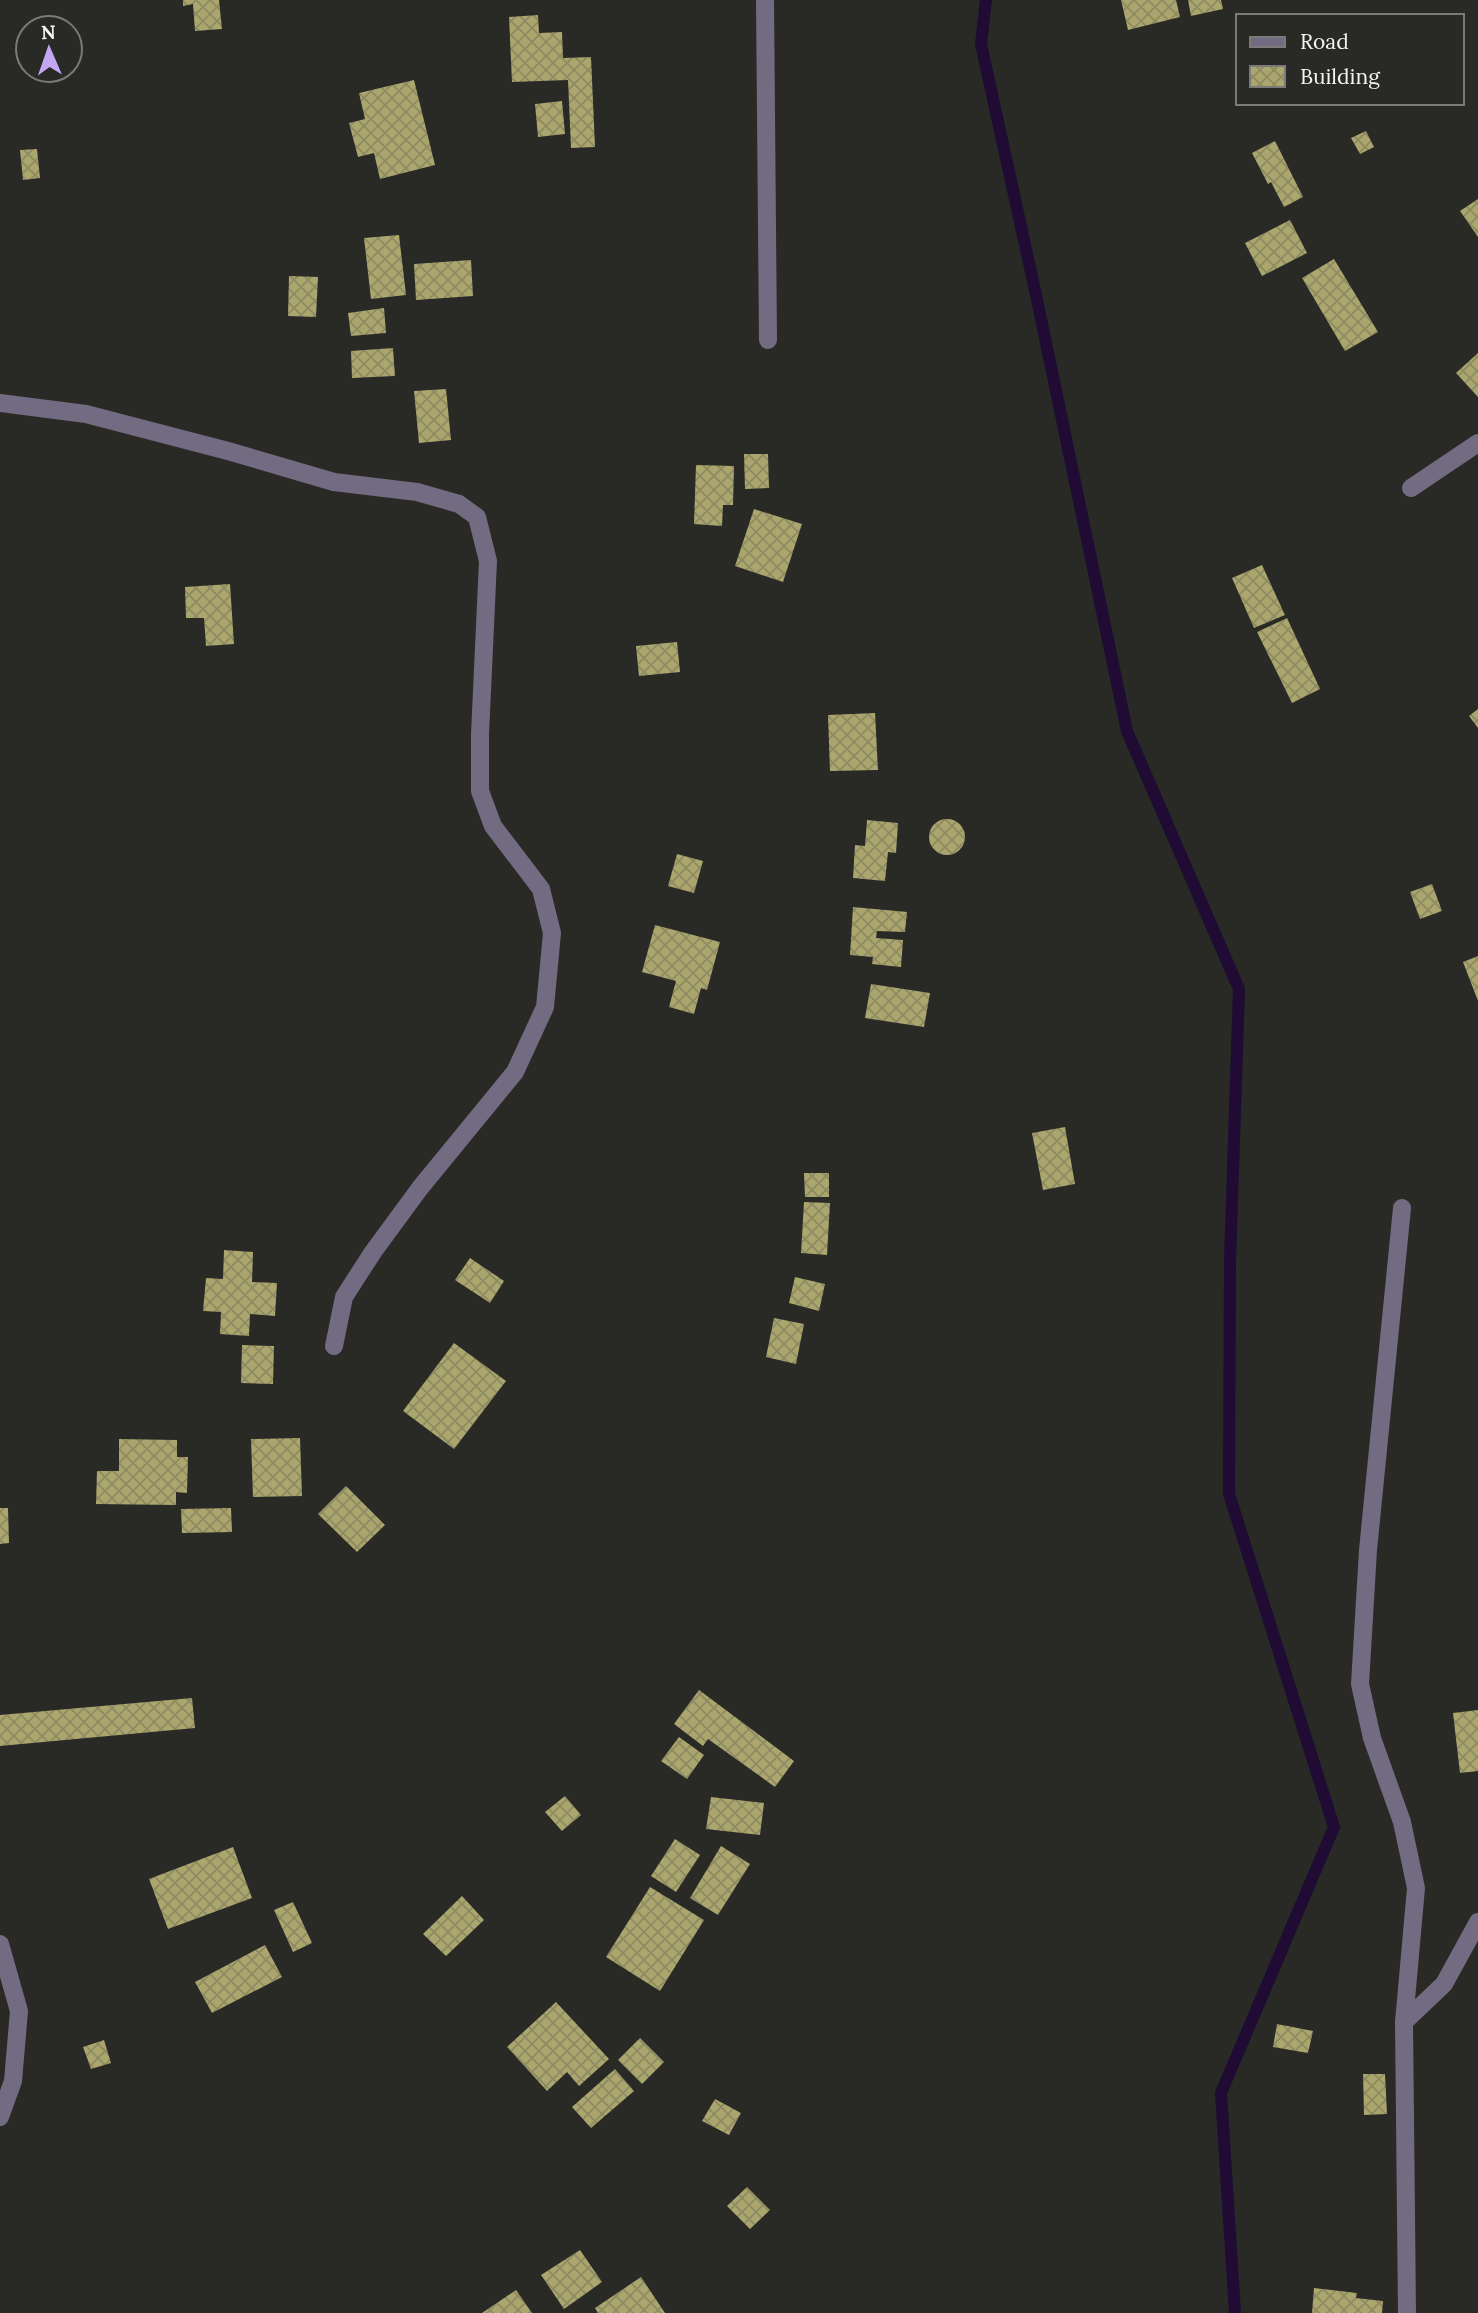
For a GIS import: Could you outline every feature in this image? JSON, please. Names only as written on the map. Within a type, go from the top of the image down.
[{"type":"street","points":[[765,0],[768,340]]},
{"type":"street","points":[[0,403],[86,414],[334,482],[417,492],[459,504],[477,517],[488,561],[480,791],[493,825],[541,889],[552,933],[545,1007],[515,1072],[420,1188],[344,1297],[334,1346]]},
{"type":"street","points":[[1411,488],[1478,443]]},
{"type":"street","points":[[1402,1208],[1368,1550],[1360,1684],[1372,1738],[1402,1822],[1416,1888],[1404,2022],[1407,2313]]},
{"type":"street","points":[[1404,2022],[1444,1984],[1478,1922]]},
{"type":"street","points":[[0,1944],[19,2011],[13,2081],[0,2117]]},
{"type":"building","points":[[183,0],[219,0],[222,29],[195,31],[193,4],[183,6]]},
{"type":"building","points":[[1121,0],[1176,0],[1180,17],[1128,30]]},
{"type":"building","points":[[1188,0],[1221,0],[1223,9],[1191,16]]},
{"type":"building","points":[[538,15],[539,33],[562,32],[563,58],[591,57],[595,147],[571,148],[568,80],[512,82],[509,17]]},
{"type":"building","points":[[414,80],[435,165],[380,179],[374,153],[358,157],[349,123],[365,119],[359,93]]},
{"type":"building","points":[[562,101],[565,134],[538,137],[535,104]]},
{"type":"building","points":[[1366,131],[1374,147],[1360,154],[1351,138]]},
{"type":"building","points":[[1275,141],[1303,197],[1284,207],[1252,153]]},
{"type":"building","points":[[37,149],[40,178],[23,180],[20,150]]},
{"type":"building","points":[[1478,199],[1478,237],[1460,211]]},
{"type":"building","points":[[1290,220],[1307,253],[1262,276],[1245,243]]},
{"type":"building","points":[[399,235],[406,295],[371,299],[364,238]]},
{"type":"building","points":[[1334,259],[1378,332],[1345,351],[1302,278]]},
{"type":"building","points":[[471,260],[473,296],[416,300],[414,264]]},
{"type":"building","points":[[289,276],[318,277],[316,317],[288,316]]},
{"type":"building","points":[[384,308],[386,333],[351,336],[348,313]]},
{"type":"building","points":[[393,348],[395,376],[352,378],[351,351]]},
{"type":"building","points":[[1478,353],[1478,397],[1456,373]]},
{"type":"building","points":[[446,389],[451,440],[419,443],[414,391]]},
{"type":"building","points":[[744,454],[768,454],[769,488],[745,489]]},
{"type":"building","points":[[696,465],[734,466],[733,505],[723,505],[722,526],[694,524]]},
{"type":"building","points":[[754,509],[802,524],[783,582],[735,566]]},
{"type":"building","points":[[1262,565],[1285,615],[1254,628],[1232,578]]},
{"type":"building","points":[[230,584],[234,644],[206,646],[204,618],[186,618],[185,587]]},
{"type":"building","points":[[1287,618],[1320,689],[1292,703],[1257,632]]},
{"type":"building","points":[[677,642],[680,672],[639,676],[636,646]]},
{"type":"building","points":[[1478,709],[1478,728],[1469,716]]},
{"type":"building","points":[[875,713],[878,770],[830,771],[828,715]]},
{"type":"building","points":[[947,819],[960,824],[965,837],[960,850],[947,855],[934,850],[929,837],[934,824]]},
{"type":"building","points":[[867,820],[898,823],[896,853],[888,852],[885,881],[853,878],[855,845],[865,846]]},
{"type":"building","points":[[677,854],[703,861],[694,893],[668,886]]},
{"type":"building","points":[[1432,884],[1442,911],[1420,919],[1410,892]]},
{"type":"building","points":[[853,907],[907,912],[905,932],[877,931],[876,938],[903,940],[901,967],[872,964],[873,957],[850,955]]},
{"type":"building","points":[[655,925],[720,942],[707,990],[701,988],[694,1014],[669,1007],[676,981],[642,972]]},
{"type":"building","points":[[1478,956],[1478,1001],[1463,962]]},
{"type":"building","points":[[871,984],[930,993],[924,1027],[865,1018]]},
{"type":"building","points":[[1065,1127],[1075,1184],[1043,1190],[1032,1133]]},
{"type":"building","points":[[804,1173],[829,1173],[829,1197],[805,1197]]},
{"type":"building","points":[[804,1202],[830,1203],[827,1255],[801,1253]]},
{"type":"building","points":[[224,1250],[253,1252],[252,1282],[277,1283],[275,1316],[250,1314],[249,1336],[220,1334],[221,1312],[203,1311],[206,1278],[223,1279]]},
{"type":"building","points":[[470,1258],[504,1281],[490,1303],[455,1280]]},
{"type":"building","points":[[795,1277],[825,1284],[819,1311],[789,1303]]},
{"type":"building","points":[[774,1318],[804,1324],[796,1364],[766,1357]]},
{"type":"building","points":[[454,1343],[506,1381],[454,1449],[403,1411]]},
{"type":"building","points":[[242,1345],[274,1346],[273,1384],[241,1383]]},
{"type":"building","points":[[300,1438],[302,1496],[253,1497],[251,1439]]},
{"type":"building","points":[[119,1439],[177,1440],[177,1457],[188,1457],[187,1493],[176,1492],[176,1505],[96,1504],[97,1471],[119,1471]]},
{"type":"building","points":[[346,1486],[385,1525],[357,1552],[318,1514]]},
{"type":"building","points":[[0,1508],[8,1508],[9,1543],[0,1544]]},
{"type":"building","points":[[231,1508],[232,1532],[182,1533],[181,1509]]},
{"type":"building","points":[[699,1690],[794,1761],[775,1787],[708,1739],[703,1746],[674,1724]]},
{"type":"building","points":[[192,1698],[195,1728],[0,1746],[0,1715]]},
{"type":"building","points":[[1478,1710],[1478,1771],[1460,1773],[1453,1713]]},
{"type":"building","points":[[679,1737],[704,1755],[687,1779],[661,1761]]},
{"type":"building","points":[[565,1796],[581,1815],[562,1831],[545,1812]]},
{"type":"building","points":[[711,1797],[764,1803],[760,1835],[706,1829]]},
{"type":"building","points":[[675,1839],[700,1855],[676,1892],[651,1876]]},
{"type":"building","points":[[721,1846],[750,1864],[718,1915],[690,1898]]},
{"type":"building","points":[[233,1847],[252,1898],[168,1929],[149,1879]]},
{"type":"building","points":[[650,1887],[704,1920],[660,1991],[606,1957]]},
{"type":"building","points":[[462,1896],[484,1920],[446,1956],[423,1934]]},
{"type":"building","points":[[293,1902],[312,1943],[293,1952],[274,1910]]},
{"type":"building","points":[[265,1945],[282,1977],[212,2013],[195,1982]]},
{"type":"building","points":[[556,2002],[609,2059],[579,2086],[567,2072],[547,2091],[507,2047]]},
{"type":"building","points":[[1277,2024],[1313,2031],[1308,2053],[1273,2047]]},
{"type":"building","points":[[640,2038],[664,2062],[642,2084],[618,2060]]},
{"type":"building","points":[[104,2040],[111,2063],[91,2069],[83,2047]]},
{"type":"building","points":[[615,2069],[634,2091],[591,2128],[572,2107]]},
{"type":"building","points":[[1363,2074],[1385,2074],[1387,2114],[1364,2115]]},
{"type":"building","points":[[715,2099],[741,2113],[729,2135],[702,2121]]},
{"type":"building","points":[[747,2187],[770,2210],[750,2229],[727,2206]]},
{"type":"building","points":[[580,2250],[602,2282],[564,2309],[541,2275]]},
{"type":"building","points":[[641,2277],[665,2313],[598,2313],[595,2308]]},
{"type":"building","points":[[1314,2288],[1357,2293],[1356,2298],[1383,2301],[1382,2313],[1312,2313]]},
{"type":"building","points":[[516,2290],[532,2313],[482,2313]]},
{"type":"waterway","points":[[986,0],[981,44],[1127,731],[1239,989],[1230,1260],[1229,1494],[1334,1827],[1221,2093],[1235,2313]]}]
